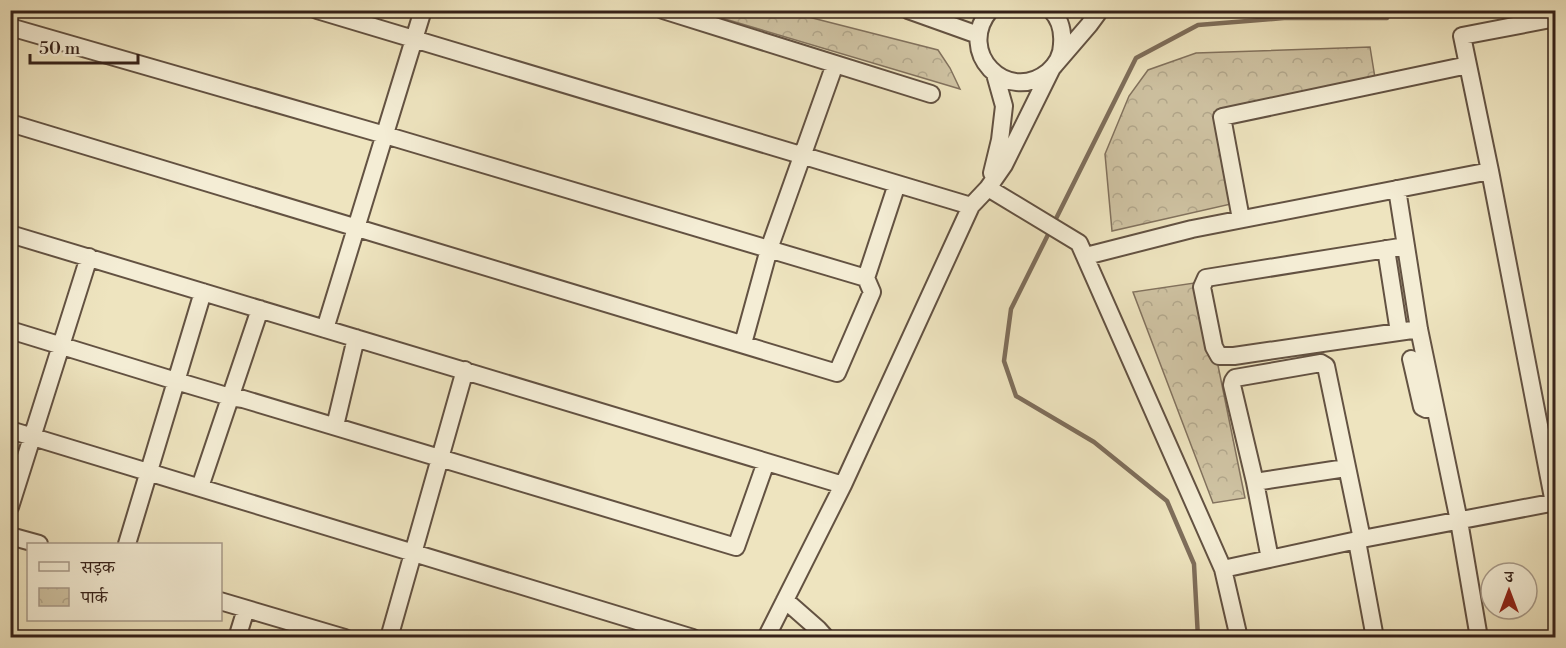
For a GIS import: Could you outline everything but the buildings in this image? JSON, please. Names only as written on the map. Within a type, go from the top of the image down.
[{"type":"street","points":[[317,10],[971,206]]},
{"type":"street","points":[[325,329],[423,10]]},
{"type":"street","points":[[663,10],[931,94]]},
{"type":"street","points":[[908,10],[978,35]]},
{"type":"street","points":[[990,10],[980,25],[978,35],[981,57],[995,74],[1006,80],[1018,82],[1031,81],[1052,68],[1100,10]]},
{"type":"street","points":[[766,638],[843,485],[971,206],[988,188],[1004,165],[1058,59],[1063,36],[1060,24],[1050,10]]},
{"type":"street","points":[[1223,569],[1555,503],[1462,36],[1556,18]]},
{"type":"street","points":[[10,27],[385,135],[866,279]]},
{"type":"street","points":[[746,345],[744,339],[769,249],[835,64]]},
{"type":"street","points":[[1241,219],[1222,117],[1468,65]]},
{"type":"street","points":[[988,188],[1000,140],[1004,106],[995,74]]},
{"type":"street","points":[[10,123],[837,373],[872,292],[866,279],[898,185]]},
{"type":"street","points":[[1086,256],[1192,229],[1490,171]]},
{"type":"street","points":[[988,188],[1079,243],[1223,569],[1239,638]]},
{"type":"street","points":[[1396,189],[1419,329],[1459,521],[1479,638]]},
{"type":"street","points":[[10,234],[843,485]]},
{"type":"street","points":[[1406,246],[1206,278],[1202,287],[1214,347],[1219,356],[1234,356],[1419,329]]},
{"type":"street","points":[[1386,249],[1399,332]]},
{"type":"street","points":[[10,507],[89,257]]},
{"type":"street","points":[[127,543],[203,292]]},
{"type":"street","points":[[200,487],[260,309]]},
{"type":"street","points":[[10,330],[736,547],[766,462]]},
{"type":"street","points":[[335,426],[356,338]]},
{"type":"street","points":[[1411,359],[1422,407],[1436,408]]},
{"type":"street","points":[[1270,559],[1233,381],[1235,378],[1321,363],[1326,366],[1360,540],[1375,638]]},
{"type":"street","points":[[389,638],[465,370]]},
{"type":"street","points":[[10,430],[414,551],[693,638]]},
{"type":"street","points":[[1255,482],[1346,468]]},
{"type":"street","points":[[10,536],[35,543]]},
{"type":"street","points":[[785,600],[826,638]]},
{"type":"street","points":[[222,602],[345,638]]},
{"type":"street","points":[[237,638],[246,609]]},
{"type":"green space","points":[[698,11],[785,11],[938,50],[960,89]]},
{"type":"green space","points":[[1370,47],[1375,78],[1214,112],[1231,204],[1112,231],[1105,154],[1129,96],[1148,70],[1196,53]]},
{"type":"green space","points":[[1201,282],[1245,498],[1213,503],[1133,292]]},
{"type":"waterway","points":[[1198,638],[1194,564],[1167,501],[1094,442],[1016,396],[1004,361],[1011,309],[1136,58],[1198,25],[1284,18],[1387,18],[1391,10]]}]
